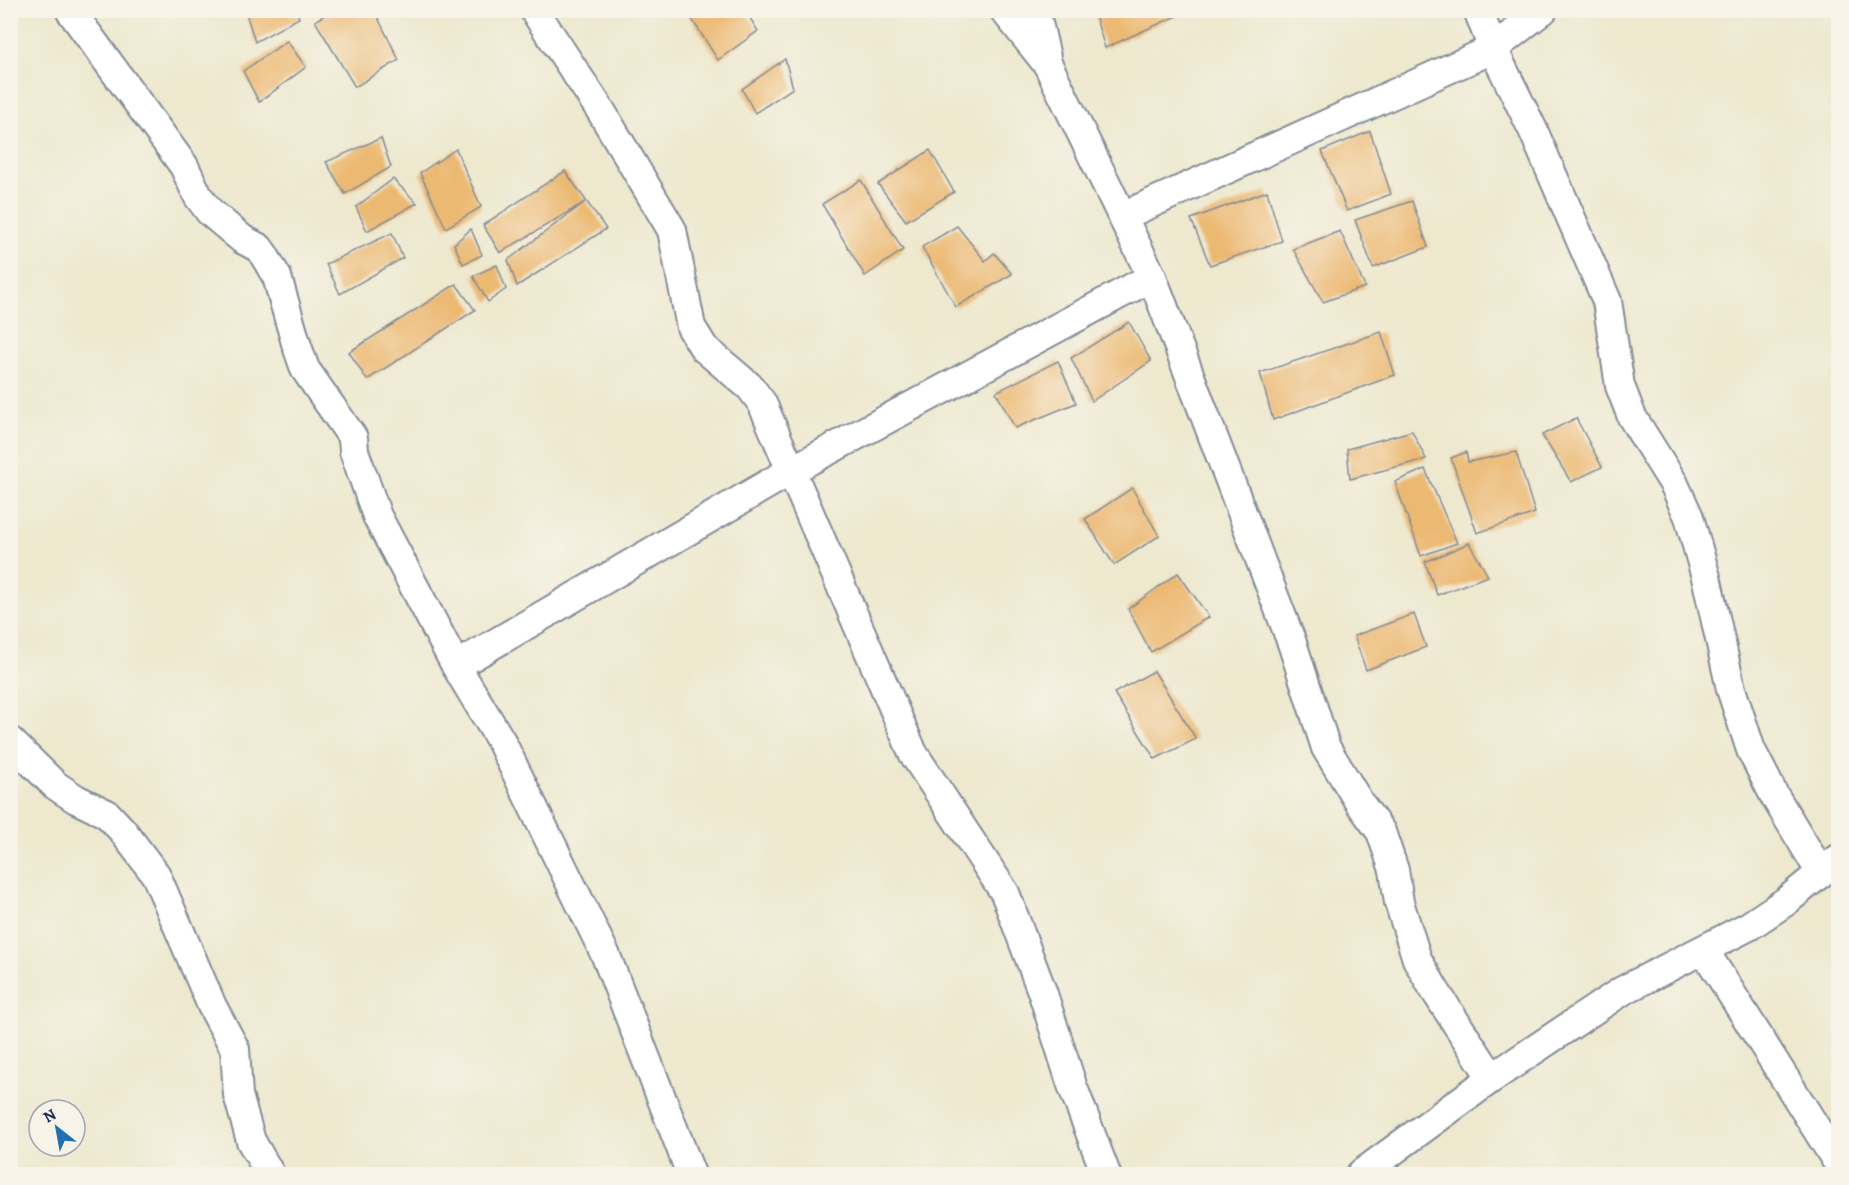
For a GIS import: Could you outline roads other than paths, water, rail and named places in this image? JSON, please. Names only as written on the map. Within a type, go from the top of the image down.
[{"type":"street","points":[[70,10],[184,166],[198,196],[210,212],[242,239],[259,248],[277,277],[305,369],[353,438],[354,451],[377,516],[456,666],[501,741],[606,956],[692,1174]]},
{"type":"street","points":[[534,10],[601,111],[672,230],[691,327],[704,348],[750,387],[762,403],[913,753],[1005,893],[1072,1086],[1106,1174]]},
{"type":"street","points":[[1004,10],[1048,65],[1152,277],[1292,643],[1326,748],[1359,802],[1381,832],[1394,870],[1399,902],[1417,959],[1492,1078]]},
{"type":"street","points":[[1035,10],[1048,65]]},
{"type":"street","points":[[1361,1174],[1492,1078],[1622,991],[1758,920],[1785,902],[1830,866],[1774,795],[1751,750],[1731,689],[1707,581],[1689,517],[1674,484],[1632,417],[1618,378],[1607,301],[1533,130],[1493,49],[1478,10]]},
{"type":"street","points":[[1123,216],[1493,49],[1543,10]]},
{"type":"street","points":[[456,666],[792,470],[1152,277]]},
{"type":"street","points":[[10,741],[55,785],[76,799],[107,814],[156,875],[212,1006],[235,1049],[238,1095],[251,1141],[270,1174]]},
{"type":"street","points":[[1704,950],[1839,1163]]}]
